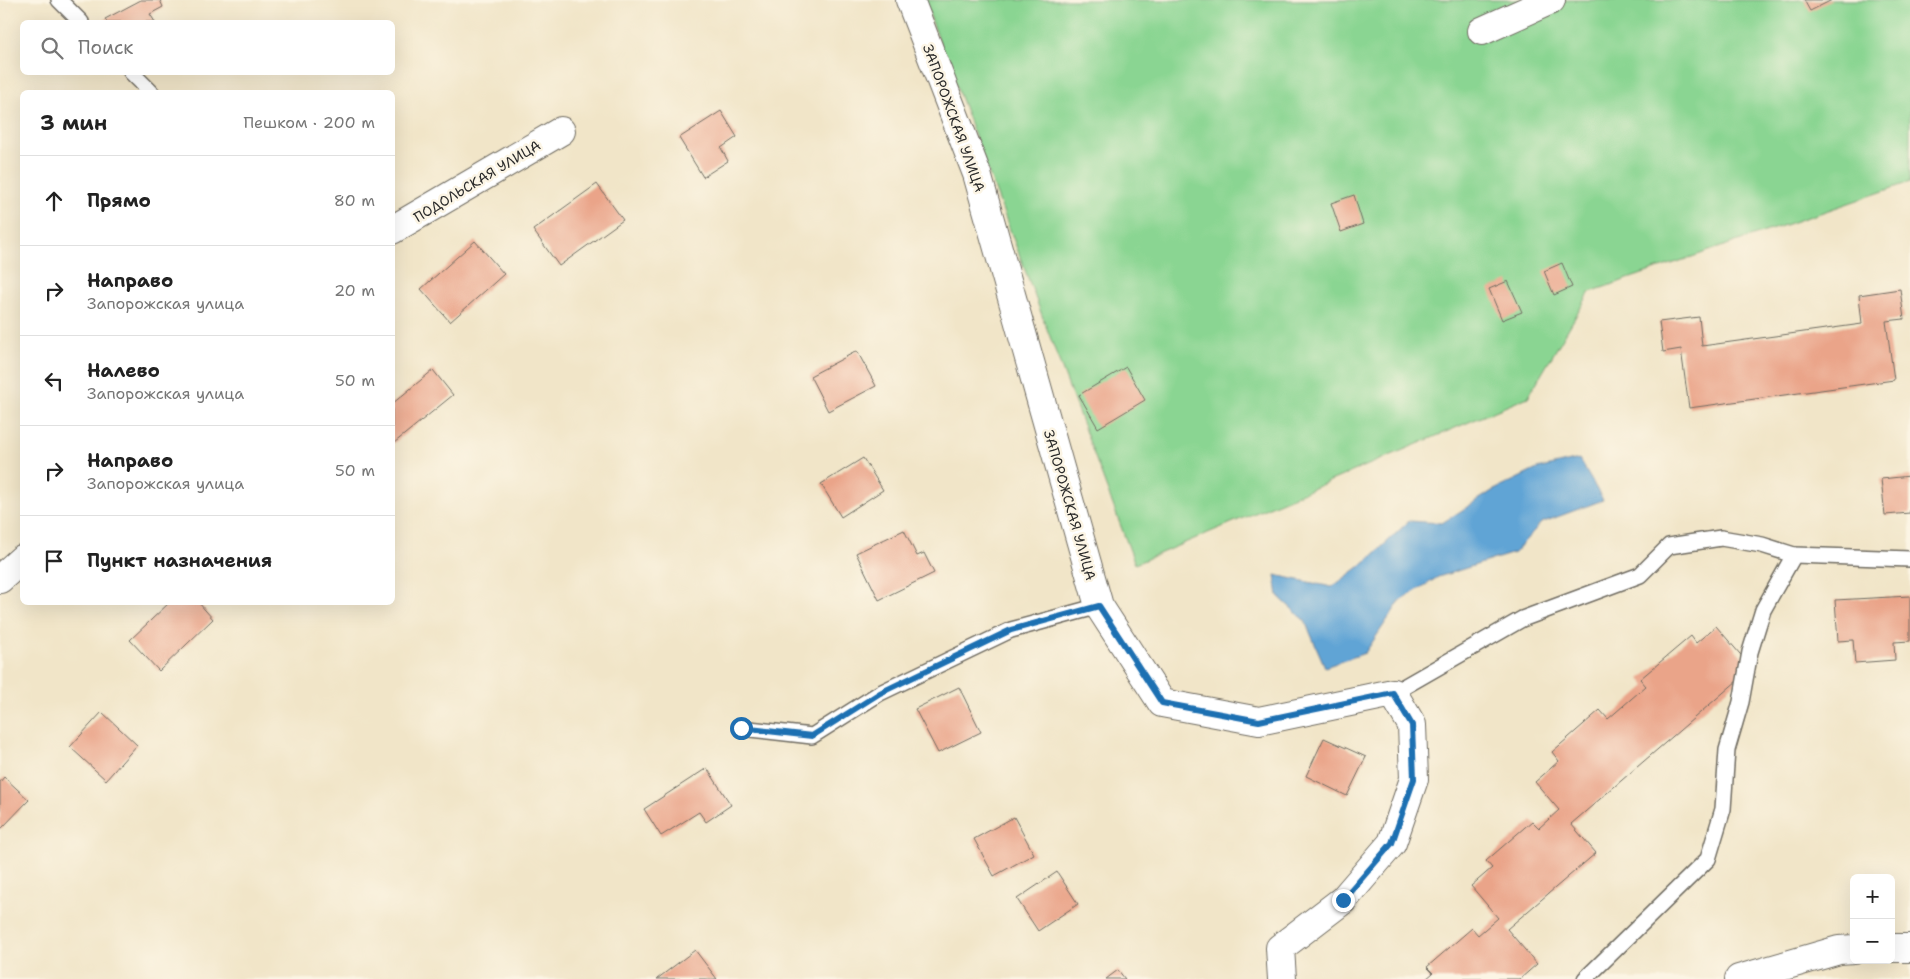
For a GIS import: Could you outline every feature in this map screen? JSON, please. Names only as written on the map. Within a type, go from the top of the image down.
[{"type":"street","name":"ЗАПОРОЖСКАЯ УЛИЦА","points":[[910,0],[977,174],[1099,606],[1162,703],[1259,721],[1393,693]]},
{"type":"street","points":[[1482,31],[1551,0]]},
{"type":"street","name":"ПОДОЛЬСКАЯ УЛИЦА","points":[[395,228],[561,131]]},
{"type":"street","points":[[0,579],[20,561]]},
{"type":"street","points":[[1282,979],[1280,948],[1343,900],[1392,843],[1414,779],[1412,725],[1393,693]]},
{"type":"street","points":[[1895,948],[1910,948]]},
{"type":"street","points":[[1739,979],[1839,950],[1850,949]]},
{"type":"lane","points":[[59,0],[79,20]]},
{"type":"lane","points":[[134,75],[149,90]]},
{"type":"lane","points":[[1393,693],[1522,619],[1640,575],[1668,546],[1721,538],[1762,545],[1794,555],[1910,559]]},
{"type":"lane","points":[[1585,979],[1708,860],[1723,810],[1727,750],[1741,702],[1750,652],[1763,610],[1794,555]]},
{"type":"lane","points":[[741,728],[812,736],[880,693],[1011,630],[1099,606]]},
{"type":"green space","points":[[924,0],[1910,0],[1910,182],[1590,292],[1528,397],[1135,564]]},
{"type":"water","points":[[1579,459],[1603,500],[1541,523],[1514,553],[1438,577],[1400,601],[1365,653],[1325,667],[1305,621],[1278,596],[1275,575],[1332,587],[1367,561],[1409,521],[1442,523],[1492,491],[1537,469]]},
{"type":"building","points":[[141,0],[160,0],[163,7],[150,14],[154,20],[105,19]]},
{"type":"building","points":[[1804,0],[1832,0],[1810,11]]},
{"type":"building","points":[[721,111],[737,137],[721,148],[728,161],[703,177],[679,138]]},
{"type":"building","points":[[597,184],[623,220],[559,266],[533,230]]},
{"type":"building","points":[[1354,195],[1363,224],[1341,232],[1331,203]]},
{"type":"building","points":[[475,241],[504,274],[450,322],[421,289]]},
{"type":"building","points":[[1562,263],[1572,287],[1554,295],[1544,271]]},
{"type":"building","points":[[1508,281],[1522,312],[1502,320],[1489,289]]},
{"type":"building","points":[[1900,289],[1904,319],[1886,321],[1894,380],[1689,408],[1681,349],[1663,352],[1659,322],[1699,317],[1702,346],[1862,324],[1859,295]]},
{"type":"building","points":[[857,351],[876,386],[828,411],[810,376]]},
{"type":"building","points":[[1126,367],[1145,400],[1098,428],[1079,395]]},
{"type":"building","points":[[433,370],[453,395],[395,442],[395,402]]},
{"type":"building","points":[[863,458],[883,490],[841,517],[821,484]]},
{"type":"building","points":[[1910,476],[1910,513],[1885,515],[1881,479]]},
{"type":"building","points":[[904,530],[917,556],[924,553],[934,573],[879,600],[856,553]]},
{"type":"building","points":[[1910,596],[1910,641],[1894,642],[1895,660],[1855,663],[1853,640],[1838,641],[1835,600]]},
{"type":"building","points":[[167,605],[201,605],[213,619],[159,671],[130,640]]},
{"type":"building","points":[[1716,626],[1752,668],[1571,824],[1596,853],[1507,929],[1537,964],[1520,979],[1426,979],[1433,973],[1427,967],[1472,928],[1478,935],[1498,918],[1471,886],[1492,868],[1486,861],[1532,821],[1539,828],[1559,810],[1535,782],[1559,761],[1552,752],[1600,710],[1608,719],[1646,686],[1640,679],[1691,636],[1696,643]]},
{"type":"building","points":[[959,687],[981,732],[938,753],[915,709]]},
{"type":"building","points":[[102,712],[137,745],[106,780],[70,747]]},
{"type":"building","points":[[1324,738],[1366,757],[1347,796],[1306,776]]},
{"type":"building","points":[[707,768],[731,805],[706,822],[699,812],[661,836],[644,809]]},
{"type":"building","points":[[4,777],[29,800],[1,829],[0,782]]},
{"type":"building","points":[[1014,817],[1034,854],[994,876],[974,839]]},
{"type":"building","points":[[1057,872],[1078,904],[1038,931],[1017,899]]},
{"type":"building","points":[[695,950],[717,979],[657,979]]},
{"type":"building","points":[[1118,970],[1125,979],[1106,979]]},
{"type":"route","points":[[741,728],[812,736],[880,693],[1011,630],[1099,606],[1162,703],[1259,721],[1393,693],[1412,725],[1414,779],[1392,843],[1343,900]]}]
